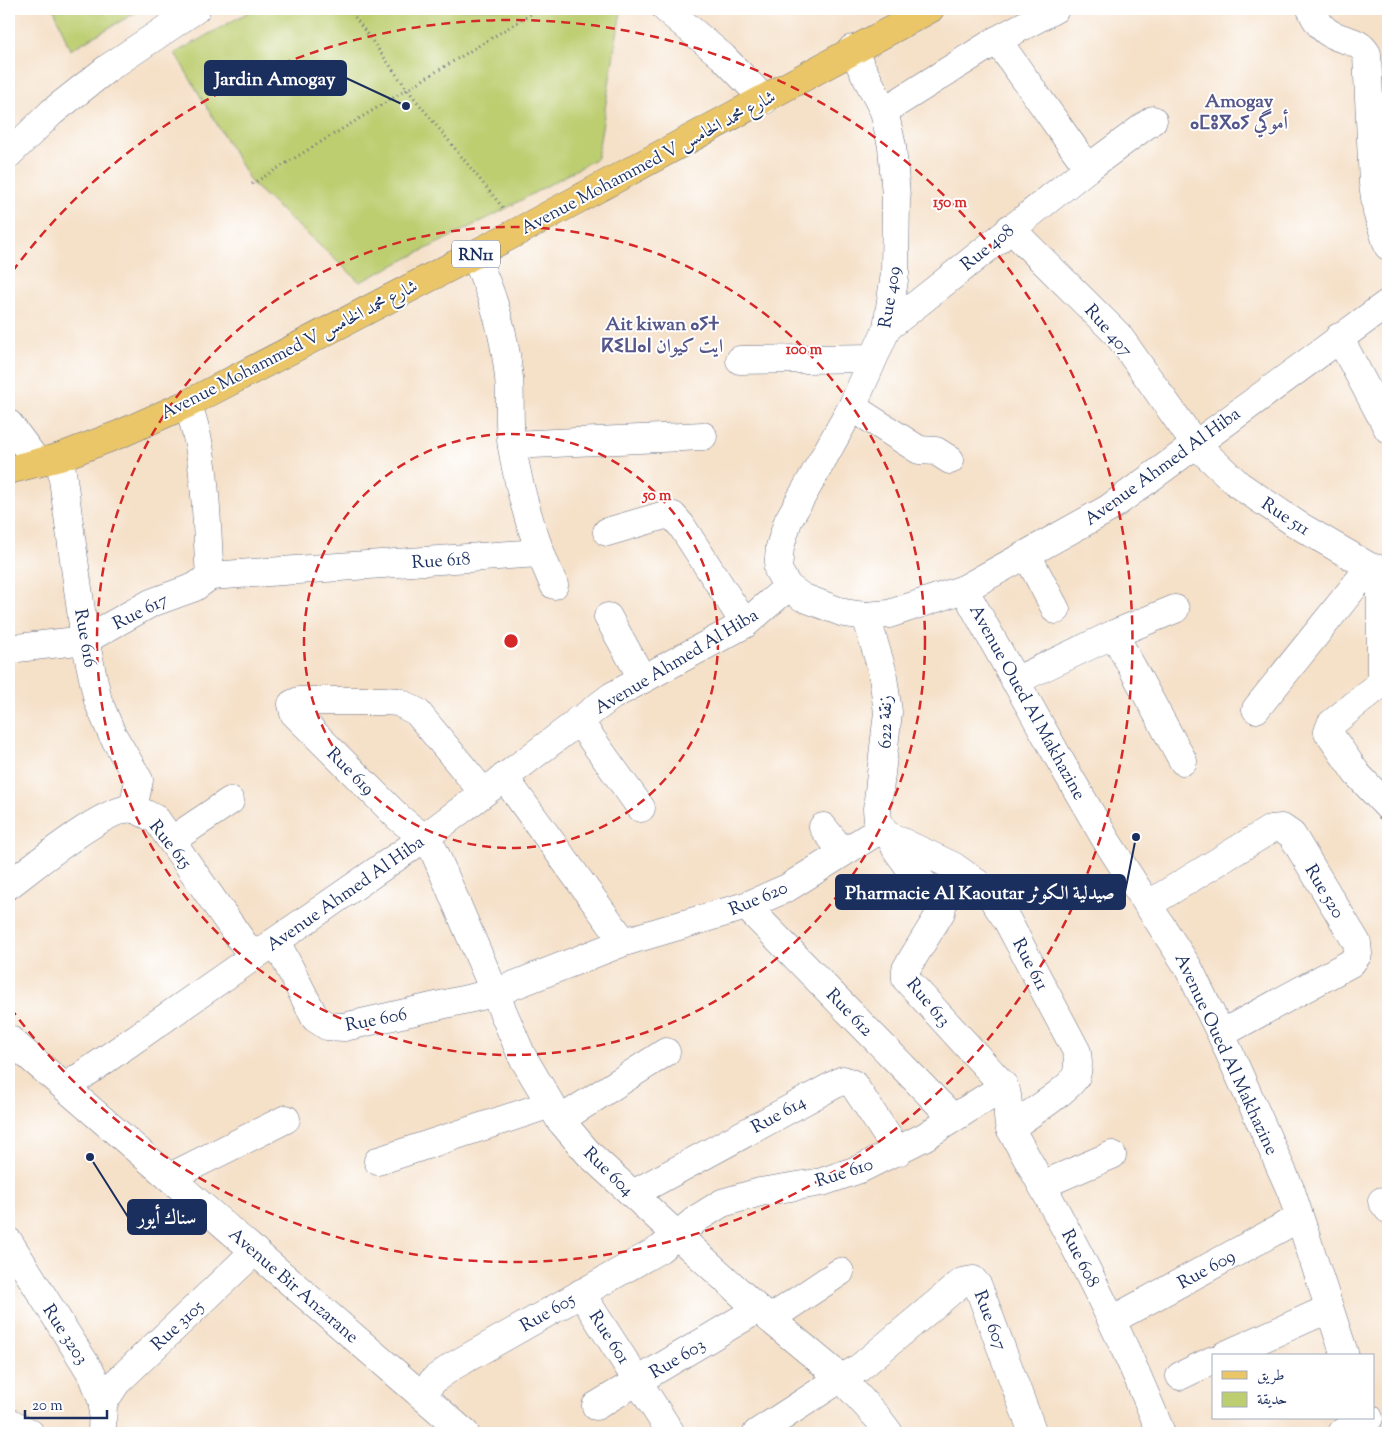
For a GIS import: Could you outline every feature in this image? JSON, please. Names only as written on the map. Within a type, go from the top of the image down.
[{"type":"main road","name":"Avenue Mohammed V شارع محمد الخامس","points":[[9,470],[49,460],[120,434],[187,404],[474,255],[765,100],[852,49],[930,9]]},
{"type":"street","points":[[9,154],[52,112],[108,68],[196,9]]},
{"type":"street","points":[[884,111],[997,40],[1055,9]]},
{"type":"street","points":[[1310,9],[1328,34],[1363,46],[1367,54],[1379,96],[1375,193],[1378,212],[1388,246]]},
{"type":"street","points":[[673,10],[765,100]]},
{"type":"street","points":[[997,40],[1088,168]]},
{"type":"street","name":"Rue 409","points":[[788,587],[778,570],[780,547],[788,521],[852,407],[887,328],[895,273],[896,196],[892,146],[884,111],[852,49]]},
{"type":"street","name":"Rue 408","points":[[887,328],[1010,228],[1153,120]]},
{"type":"street","name":"Rue 407","points":[[1010,228],[1118,335],[1195,444]]},
{"type":"street","points":[[474,255],[486,280],[503,338],[509,379],[512,445],[524,500],[539,553],[554,585]]},
{"type":"street","name":"Avenue Ahmed Al Hiba","points":[[66,1087],[424,838],[612,696],[642,678],[698,651],[745,624],[788,587],[802,597],[844,613],[866,616],[889,614],[964,589],[1108,509],[1388,302]]},
{"type":"street","points":[[1339,337],[1388,429]]},
{"type":"street","points":[[740,360],[873,358]]},
{"type":"street","points":[[187,404],[196,432],[210,576]]},
{"type":"street","points":[[852,407],[919,450],[936,451],[950,460]]},
{"type":"street","points":[[9,424],[49,460]]},
{"type":"street","points":[[512,445],[703,436]]},
{"type":"street","name":"Rue 511","points":[[1195,444],[1239,485],[1298,525],[1380,569]]},
{"type":"street","name":"Rue 616","points":[[49,460],[98,701],[103,716],[139,780],[133,809]]},
{"type":"street","points":[[607,532],[665,515],[673,516],[681,525],[745,624]]},
{"type":"street","name":"Rue 618","points":[[210,576],[539,553]]},
{"type":"street","points":[[1027,555],[1056,610]]},
{"type":"street","points":[[1256,708],[1380,569]]},
{"type":"street","points":[[1380,569],[1381,680],[1377,688],[1331,724],[1328,732],[1357,774],[1388,807]]},
{"type":"street","name":"Rue 617","points":[[9,649],[85,640],[151,603],[195,587],[210,576]]},
{"type":"street","name":"Avenue Oued Al Makhazine","points":[[964,589],[1106,840],[1188,967],[1221,1034],[1291,1191],[1344,1354]]},
{"type":"street","points":[[1015,681],[1114,634],[1175,609]]},
{"type":"street","name":"زنقة 622","points":[[866,616],[882,670],[888,712],[877,809],[878,821],[886,834]]},
{"type":"street","points":[[608,617],[642,678]]},
{"type":"street","points":[[1114,634],[1183,761]]},
{"type":"street","name":"Rue 619","points":[[424,838],[398,818],[294,713],[292,704],[299,701],[384,701],[398,702],[409,706],[494,784]]},
{"type":"street","points":[[578,720],[641,808]]},
{"type":"street","points":[[494,784],[624,942]]},
{"type":"street","points":[[172,840],[230,801]]},
{"type":"street","name":"Rue 615","points":[[9,885],[92,825],[112,813],[133,809],[156,819],[253,957]]},
{"type":"street","points":[[824,827],[842,851]]},
{"type":"street","name":"Rue 520","points":[[1149,904],[1271,829],[1282,828],[1292,835],[1357,943],[1358,954],[1351,963],[1221,1034]]},
{"type":"street","name":"Rue 620","points":[[494,993],[624,942],[746,906],[787,888],[842,851],[886,834]]},
{"type":"street","name":"Rue 613","points":[[886,834],[915,875],[943,902],[941,912],[906,969],[906,979],[1004,1086]]},
{"type":"street","name":"Rue 611","points":[[886,834],[953,866],[977,883],[992,898],[1012,928],[1076,1052],[1079,1065],[1075,1078],[1066,1087],[1010,1128]]},
{"type":"street","name":"Rue 604","points":[[424,838],[441,865],[522,1056],[555,1112],[589,1154],[764,1314],[841,1378],[877,1417],[888,1433]]},
{"type":"street","name":"Rue 612","points":[[746,906],[953,1118]]},
{"type":"street","name":"Rue 606","points":[[276,941],[315,1018],[327,1026],[344,1027],[494,993]]},
{"type":"street","name":"Avenue Bir Anzarane","points":[[9,1039],[465,1433]]},
{"type":"street","points":[[378,1160],[555,1112],[666,1052]]},
{"type":"street","name":"Rue 614","points":[[633,1194],[842,1080],[853,1084],[898,1152]]},
{"type":"street","name":"Rue 610","points":[[678,1236],[698,1218],[722,1203],[760,1192],[822,1182],[860,1169],[898,1152],[1004,1086]]},
{"type":"street","name":"Rue 608","points":[[1004,1086],[1007,1093],[1006,1113],[1010,1128],[1072,1238],[1141,1383],[1161,1433]]},
{"type":"street","points":[[170,1177],[286,1119]]},
{"type":"street","points":[[1042,1186],[1112,1155]]},
{"type":"street","name":"Rue 609","points":[[1112,1320],[1299,1218]]},
{"type":"street","name":"Rue 605","points":[[420,1394],[436,1378],[453,1366],[660,1249],[678,1236]]},
{"type":"street","name":"Rue 3203","points":[[9,1242],[93,1376],[104,1403],[102,1433]]},
{"type":"street","name":"Rue 3105","points":[[104,1403],[117,1382],[255,1251]]},
{"type":"street","name":"Rue 603","points":[[596,1406],[840,1272]]},
{"type":"street","name":"Rue 607","points":[[841,1378],[858,1369],[962,1282],[972,1280],[978,1286],[1033,1433]]},
{"type":"street","name":"Rue 601","points":[[581,1293],[671,1433]]},
{"type":"street","points":[[1227,1354],[1328,1309]]},
{"type":"street","points":[[1180,1376],[1212,1360]]},
{"type":"street","points":[[757,1433],[841,1378]]},
{"type":"street","points":[[1374,1415],[1388,1408]]},
{"type":"street","points":[[1343,1433],[1346,1420]]},
{"type":"street","points":[[1343,1433],[1366,1420]]},
{"type":"street","points":[[9,1422],[30,1433]]},
{"type":"path","points":[[349,9],[407,90],[521,230]]},
{"type":"path","points":[[252,184],[539,9]]},
{"type":"green space","points":[[54,9],[142,9],[70,50]]},
{"type":"green space","points":[[254,9],[619,9],[621,11],[597,158],[496,214],[360,282],[252,184],[175,53]]},
{"type":"place","name":"Jardin Amogay","points":[[406,106]]},
{"type":"place","name":"Pharmacie Al Kaoutar صيدلية الكوثر","points":[[1136,837]]},
{"type":"place","name":"سناك أيور","points":[[90,1157]]},
{"type":"district","name":"Amogay ⴰⵎⵓⴳⴰⵢ أموگي","points":[[1239,111]]},
{"type":"district","name":"Ait kiwan ⴰⵢⵜ ⴽⵉⵡⴰⵏ ايت كيوان","points":[[662,334]]}]
